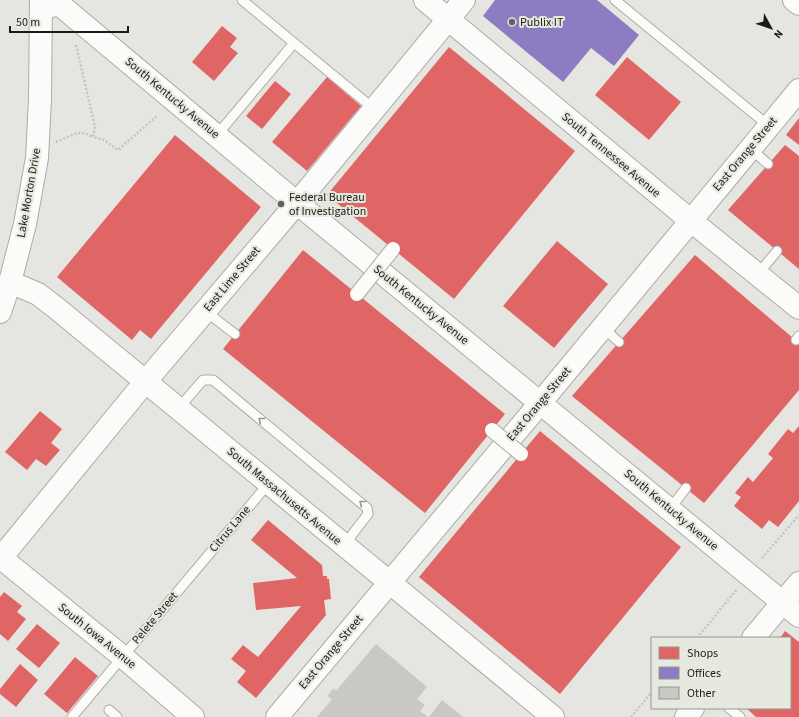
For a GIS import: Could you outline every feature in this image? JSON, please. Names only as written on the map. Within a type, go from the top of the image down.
[{"type":"street","name":"South Tennessee Avenue","points":[[425,0],[690,220],[799,308]]},
{"type":"street","name":"East Lime Street","points":[[0,558],[145,382],[297,203],[464,0]]},
{"type":"street","points":[[794,0],[799,4]]},
{"type":"street","name":"South Kentucky Avenue","points":[[41,4],[59,4],[297,203],[791,609]]},
{"type":"street","name":"Lake Morton Drive","points":[[0,312],[10,282],[25,224],[37,158],[41,4]]},
{"type":"street","name":"East Orange Street","points":[[278,717],[389,583],[502,440],[541,402],[799,90]]},
{"type":"street","points":[[357,294],[393,249]]},
{"type":"street","name":"South Massachusetts Avenue","points":[[10,282],[38,294],[553,717]]},
{"type":"street","name":"South Iowa Avenue","points":[[0,558],[123,657],[193,717]]},
{"type":"street","points":[[754,637],[791,609],[799,583]]},
{"type":"street","points":[[686,717],[692,709]]},
{"type":"lane","points":[[242,0],[374,109]]},
{"type":"lane","points":[[615,0],[769,126]]},
{"type":"lane","points":[[217,135],[294,43]]},
{"type":"lane","points":[[750,148],[768,164]]},
{"type":"lane","points":[[758,274],[777,251]]},
{"type":"lane","points":[[205,311],[235,334]]},
{"type":"lane","points":[[602,327],[619,342]]},
{"type":"lane","points":[[178,409],[202,380],[213,380],[368,508],[368,514],[344,545]]},
{"type":"lane","name":"Citrus Lane","points":[[192,575],[269,483]]},
{"type":"lane","points":[[670,509],[686,488]]},
{"type":"lane","name":"Pelete Street","points":[[72,717],[192,575]]},
{"type":"lane","points":[[730,709],[740,717]]},
{"type":"lane","points":[[109,710],[117,717]]},
{"type":"path","points":[[76,45],[95,127],[93,137]]},
{"type":"path","points":[[54,143],[77,133],[84,133],[104,140],[118,150],[158,115]]},
{"type":"path","points":[[762,558],[799,515]]},
{"type":"path","points":[[697,637],[738,587]]},
{"type":"path","points":[[631,717],[651,693]]},
{"type":"building: Shops","points":[[222,26],[237,38],[230,47],[238,53],[214,81],[192,62]]},
{"type":"building: Shops","points":[[449,47],[575,151],[454,299],[327,195]]},
{"type":"building: Shops","points":[[627,57],[681,102],[649,140],[595,95]]},
{"type":"building: Shops","points":[[327,77],[361,106],[307,171],[272,142]]},
{"type":"building: Shops","points":[[275,81],[291,94],[262,129],[246,116]]},
{"type":"building: Shops","points":[[799,118],[799,145],[786,135]]},
{"type":"building: Shops","points":[[175,135],[261,207],[151,339],[140,330],[132,340],[57,277]]},
{"type":"building: Shops","points":[[785,145],[799,156],[799,269],[728,210]]},
{"type":"building: Shops","points":[[557,241],[608,284],[554,348],[503,306]]},
{"type":"building: Shops","points":[[303,250],[505,414],[425,513],[223,349]]},
{"type":"building: Shops","points":[[695,255],[799,343],[799,390],[704,503],[572,396]]},
{"type":"building: Shops","points":[[40,411],[62,429],[51,443],[60,450],[46,466],[36,459],[27,470],[5,452]]},
{"type":"building: Shops","points":[[799,426],[799,501],[778,527],[769,520],[762,529],[734,506],[741,497],[735,493],[748,477],[753,482],[773,458],[768,454],[788,429],[793,433]]},
{"type":"building: Shops","points":[[540,431],[681,547],[560,694],[419,577]]},
{"type":"building: Shops","points":[[268,520],[322,565],[323,576],[327,576],[327,579],[329,579],[331,599],[324,600],[326,615],[256,698],[237,682],[246,671],[231,659],[243,645],[258,657],[301,606],[256,610],[253,583],[297,578],[251,540]]},
{"type":"building: Shops","points":[[4,592],[22,606],[17,612],[26,619],[8,641],[0,634],[0,597]]},
{"type":"building: Shops","points":[[37,624],[60,643],[39,668],[16,649]]},
{"type":"building: Shops","points":[[785,631],[799,642],[799,717],[756,717],[747,709],[791,709],[791,637],[781,637]]},
{"type":"building: Shops","points":[[75,657],[98,676],[67,713],[44,694]]},
{"type":"building: Shops","points":[[20,664],[38,680],[16,707],[0,694],[0,689]]},
{"type":"building: Offices","points":[[495,0],[597,0],[639,35],[614,66],[591,48],[563,82],[483,16]]},
{"type":"building: Other","points":[[376,644],[427,687],[417,699],[425,705],[420,711],[428,717],[317,717],[332,699],[327,696],[334,688],[336,691]]},
{"type":"building: Other","points":[[442,700],[463,717],[429,717]]},
{"type":"place","name":"Publix IT","points":[[512,22]]},
{"type":"place","name":"Federal Bureau of Investigation","points":[[281,204]]}]
